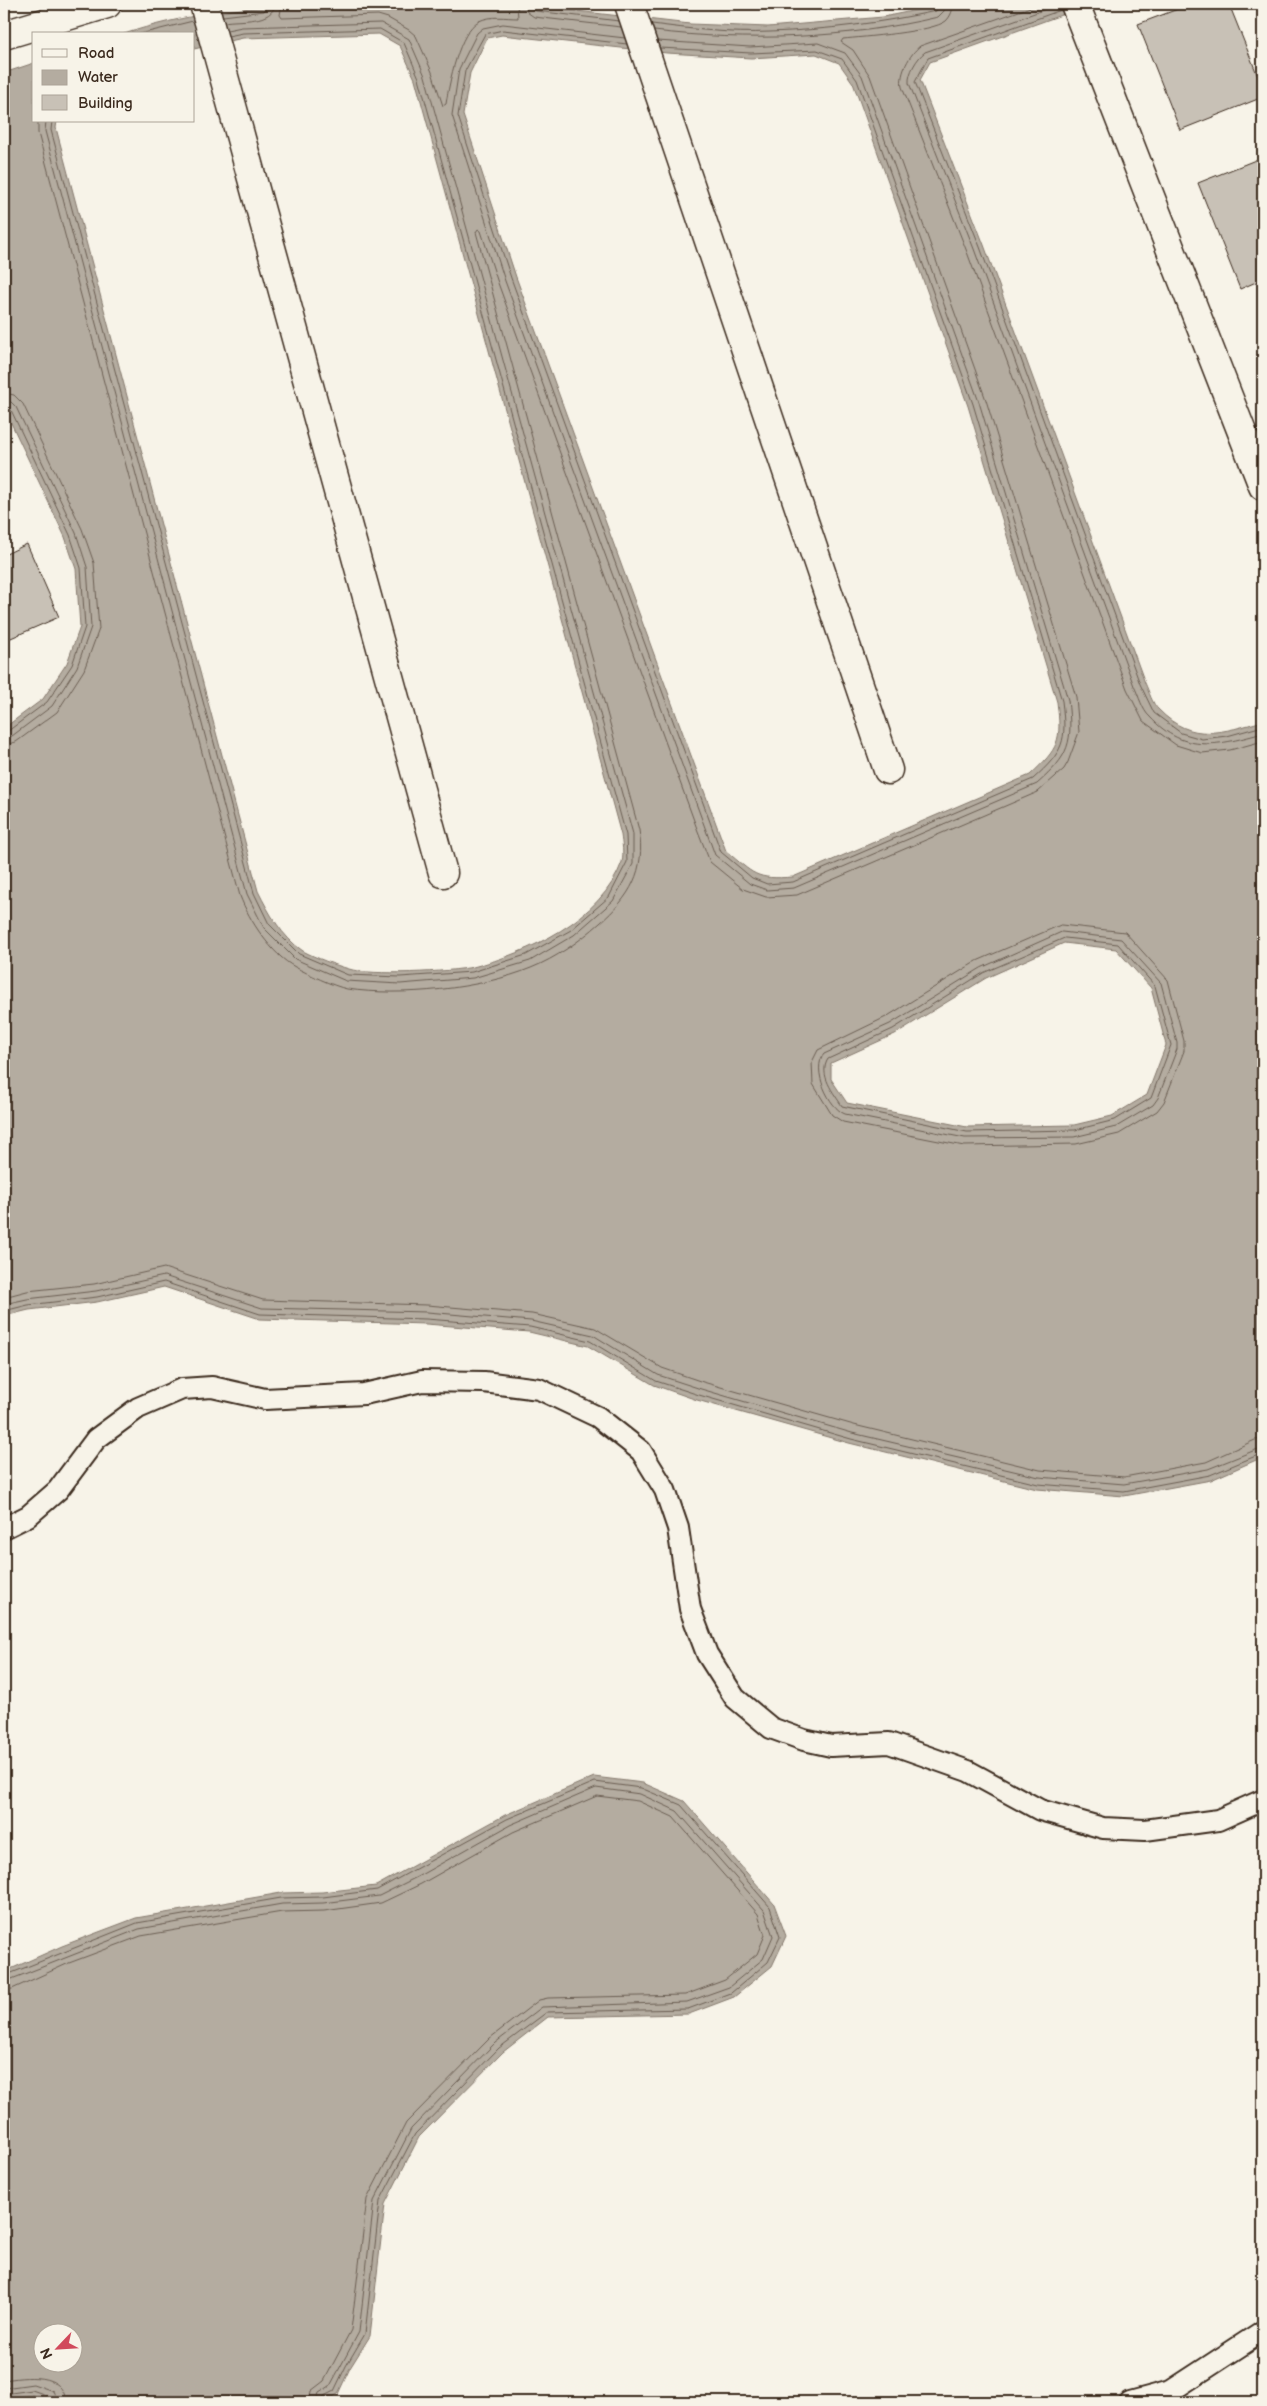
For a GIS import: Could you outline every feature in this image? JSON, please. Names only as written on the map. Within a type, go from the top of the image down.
[{"type":"street","points":[[4,35],[107,4]]},
{"type":"street","points":[[204,5],[216,55],[443,873]]},
{"type":"street","points":[[630,7],[888,770]]},
{"type":"street","points":[[1078,12],[1263,486]]},
{"type":"lane","points":[[4,1528],[28,1516],[58,1490],[96,1439],[138,1408],[182,1389],[212,1387],[265,1399],[364,1394],[422,1381],[484,1382],[539,1389],[598,1416],[641,1452],[665,1490],[678,1528],[690,1609],[707,1654],[736,1698],[771,1728],[804,1740],[831,1746],[889,1744],[968,1771],[1040,1810],[1103,1828],[1145,1830],[1218,1820],[1263,1800]]},
{"type":"lane","points":[[1130,2402],[1171,2391],[1263,2331]]},
{"type":"water","points":[[298,4],[515,4],[690,24],[768,27],[883,17],[946,4],[1092,4],[930,62],[920,80],[984,245],[1153,701],[1171,721],[1184,728],[1196,731],[1208,732],[1235,729],[1263,721],[1263,1457],[1211,1480],[1124,1496],[1037,1489],[849,1443],[697,1400],[654,1385],[588,1346],[529,1332],[426,1324],[260,1319],[164,1287],[97,1302],[29,1310],[4,1316],[4,728],[43,699],[67,663],[80,627],[76,569],[65,537],[4,408],[4,67],[10,71],[32,64],[32,122],[57,122],[56,128],[258,891],[282,932],[303,951],[332,963],[359,971],[411,972],[473,967],[517,953],[539,943],[581,917],[612,882],[622,862],[621,835],[415,79],[400,46],[379,34],[243,38],[195,49],[195,32],[130,32],[189,17],[232,10]],"holes":[[[502,35],[667,53],[751,58],[816,54],[839,63],[853,83],[968,406],[1057,702],[1059,726],[1056,743],[1047,758],[1030,775],[793,877],[780,878],[756,874],[726,851],[516,277],[463,115],[470,73],[487,38]],[[1064,943],[1116,949],[1151,988],[1166,1045],[1147,1095],[1112,1116],[1074,1125],[967,1127],[847,1103],[831,1079],[831,1063],[895,1034],[986,978]]]},
{"type":"water","points":[[594,1777],[643,1783],[684,1801],[774,1904],[786,1936],[772,1966],[734,1997],[689,2014],[548,2017],[503,2052],[419,2137],[385,2204],[370,2336],[350,2368],[338,2394],[324,2402],[53,2402],[32,2395],[4,2399],[4,1972],[62,1946],[136,1918],[281,1893],[322,1892],[376,1886],[505,1815]]},
{"type":"building","points":[[1191,4],[1229,4],[1263,89],[1263,97],[1180,130],[1138,24]]},
{"type":"building","points":[[1263,157],[1263,279],[1240,289],[1198,183]]},
{"type":"building","points":[[27,544],[59,617],[4,641],[4,555]]}]
